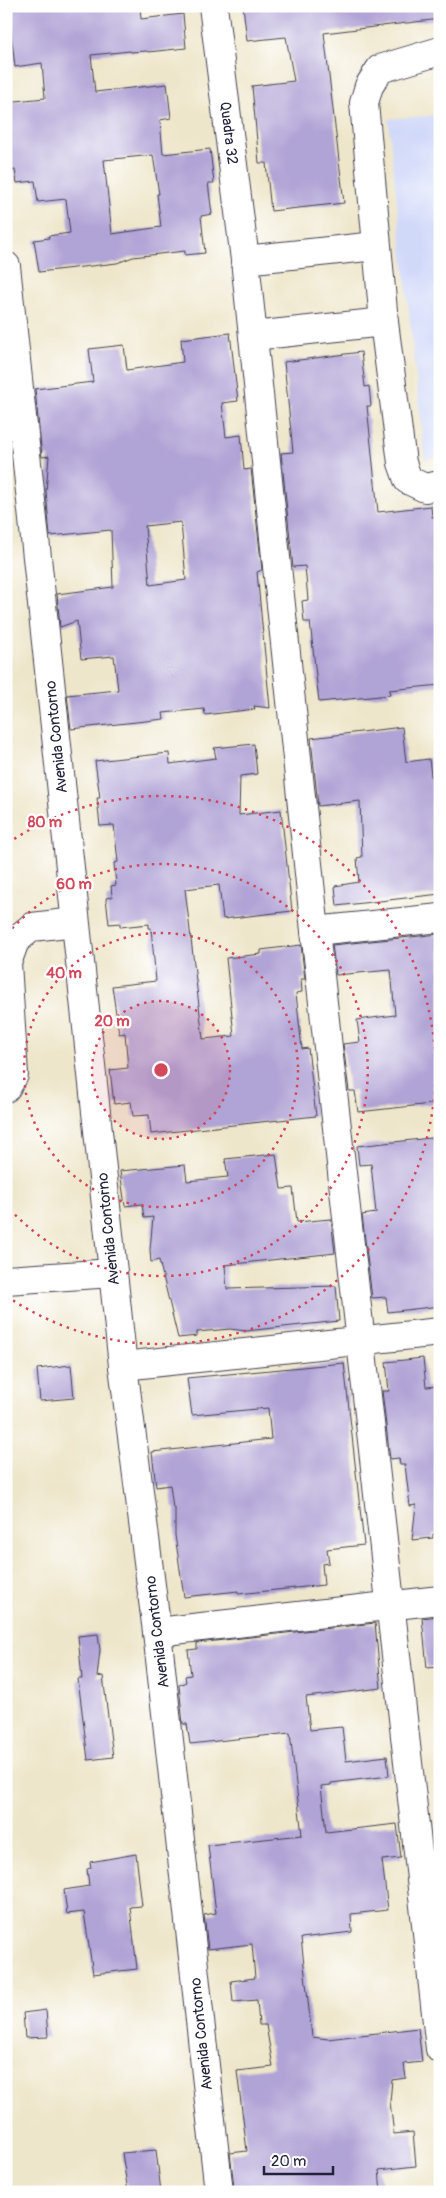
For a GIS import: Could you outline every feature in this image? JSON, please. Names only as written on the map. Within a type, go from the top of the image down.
[{"type":"street","name":"Quadra 32","points":[[213,6],[253,336],[315,931],[390,1606],[438,2014],[440,2049]]},
{"type":"street","points":[[440,51],[380,70],[369,86],[364,103],[384,322],[402,463],[408,480],[425,488],[440,485]]},
{"type":"street","points":[[244,260],[376,246]]},
{"type":"street","name":"Avenida Contorno","points":[[6,266],[123,1366],[157,1632],[219,2192]]},
{"type":"street","points":[[253,336],[384,322]]},
{"type":"street","points":[[315,931],[440,918]]},
{"type":"street","points":[[6,1088],[14,1075],[7,963],[15,941],[32,928],[75,922]]},
{"type":"street","points":[[6,1280],[113,1273]]},
{"type":"street","points":[[123,1366],[440,1332]]},
{"type":"street","points":[[157,1632],[440,1600]]},
{"type":"shaded area","points":[[440,115],[440,457],[425,459],[388,119]]},
{"type":"building","points":[[8,6],[140,6],[141,19],[183,14],[186,48],[91,55],[95,92],[167,84],[171,118],[160,120],[163,154],[210,149],[214,183],[208,183],[212,214],[201,216],[205,253],[185,255],[185,251],[133,257],[117,263],[39,272],[34,240],[70,233],[66,199],[38,202],[35,181],[17,183],[15,170],[10,171],[6,142],[6,102],[45,98],[42,63],[15,67]],"holes":[[[153,155],[159,194],[157,194],[161,227],[112,234],[104,160]]]},
{"type":"building","points":[[243,6],[440,6],[440,19],[324,33],[344,203],[271,211],[266,163],[259,163],[252,86],[294,81],[286,37],[247,41]]},
{"type":"building","points":[[230,333],[238,401],[222,403],[226,437],[241,435],[244,470],[251,469],[262,570],[257,572],[270,708],[254,706],[255,709],[205,715],[204,709],[163,713],[164,719],[71,729],[67,695],[118,690],[114,656],[81,659],[77,621],[60,627],[57,594],[113,587],[111,530],[50,536],[46,491],[49,456],[42,457],[35,389],[93,382],[89,349],[124,345],[127,370],[183,362],[181,339]],"holes":[[[181,522],[186,580],[150,585],[145,526]]]},
{"type":"building","points":[[361,352],[365,387],[369,386],[371,406],[367,406],[378,512],[431,506],[432,517],[440,516],[440,685],[389,690],[390,695],[319,702],[310,622],[304,622],[302,601],[308,600],[305,566],[293,567],[281,453],[293,452],[284,362]]},
{"type":"building","points":[[402,727],[406,762],[429,759],[432,783],[440,782],[440,894],[337,906],[335,886],[359,882],[357,858],[362,857],[360,801],[318,806],[311,738]]},
{"type":"building","points":[[254,744],[257,774],[240,776],[239,815],[281,810],[292,911],[223,919],[219,885],[185,889],[203,1039],[234,1036],[226,958],[261,954],[261,950],[301,945],[305,979],[301,979],[302,992],[296,993],[302,1049],[308,1048],[316,1116],[151,1134],[149,1115],[133,1116],[131,1102],[114,1104],[110,1070],[128,1068],[125,1033],[119,1034],[112,986],[156,981],[149,924],[120,927],[120,923],[109,924],[106,898],[112,897],[111,886],[116,885],[114,863],[118,862],[114,825],[100,826],[97,798],[100,798],[95,761],[169,753],[170,764],[216,758],[214,748]]},
{"type":"building","points":[[440,934],[440,1103],[358,1112],[355,1091],[349,1091],[343,1044],[360,1042],[357,1020],[395,1015],[391,970],[336,975],[332,945]]},
{"type":"building","points":[[440,1137],[440,1306],[388,1312],[386,1297],[372,1298],[362,1215],[376,1213],[371,1164],[359,1165],[357,1146]]},
{"type":"building","points":[[276,1154],[281,1189],[293,1188],[297,1222],[331,1219],[335,1253],[225,1265],[227,1289],[336,1286],[339,1321],[246,1331],[230,1329],[197,1332],[197,1336],[178,1338],[159,1260],[151,1262],[150,1250],[153,1217],[144,1218],[142,1204],[125,1206],[120,1171],[185,1165],[187,1181],[228,1177],[225,1159]]},
{"type":"building","points":[[423,1358],[426,1387],[440,1386],[440,1533],[433,1534],[433,1538],[412,1540],[416,1505],[410,1506],[405,1465],[400,1465],[399,1458],[390,1459],[382,1391],[389,1391],[386,1362]]},
{"type":"building","points":[[344,1363],[364,1545],[327,1549],[329,1563],[322,1564],[324,1585],[238,1594],[238,1591],[184,1597],[175,1535],[175,1508],[173,1508],[170,1485],[156,1487],[152,1452],[271,1439],[268,1408],[192,1415],[187,1378]]},
{"type":"building","points":[[71,1365],[74,1398],[40,1401],[37,1369]]},
{"type":"building","points":[[440,1616],[440,1667],[427,1668],[422,1618]]},
{"type":"building","points":[[375,1623],[381,1688],[306,1697],[310,1730],[342,1727],[346,1761],[387,1756],[389,1776],[331,1783],[331,1785],[321,1786],[326,1832],[397,1824],[401,1858],[382,1860],[388,1910],[351,1914],[352,1932],[301,1938],[312,2037],[328,2039],[418,2028],[422,2062],[404,2064],[406,2078],[392,2080],[390,2102],[394,2134],[413,2132],[416,2166],[379,2170],[381,2192],[250,2192],[250,2186],[234,2187],[230,2153],[247,2151],[237,2071],[273,2067],[266,2025],[259,2025],[257,2000],[233,2002],[231,1981],[255,1978],[252,1944],[208,1949],[204,1915],[216,1913],[208,1845],[302,1835],[290,1733],[190,1744],[187,1724],[183,1724],[179,1685],[186,1682],[185,1676],[191,1675],[188,1650],[197,1649],[197,1643]]},
{"type":"building","points":[[98,1634],[100,1650],[97,1677],[103,1676],[113,1757],[88,1760],[78,1679],[82,1679],[78,1636]]},
{"type":"building","points":[[136,1854],[142,1906],[130,1907],[137,1969],[93,1974],[84,1912],[67,1914],[64,1890],[89,1886],[87,1869],[91,1868],[90,1862]]},
{"type":"building","points":[[46,2010],[48,2037],[25,2038],[23,2013]]},
{"type":"building","points":[[156,2150],[161,2192],[128,2192],[122,2153]]}]
